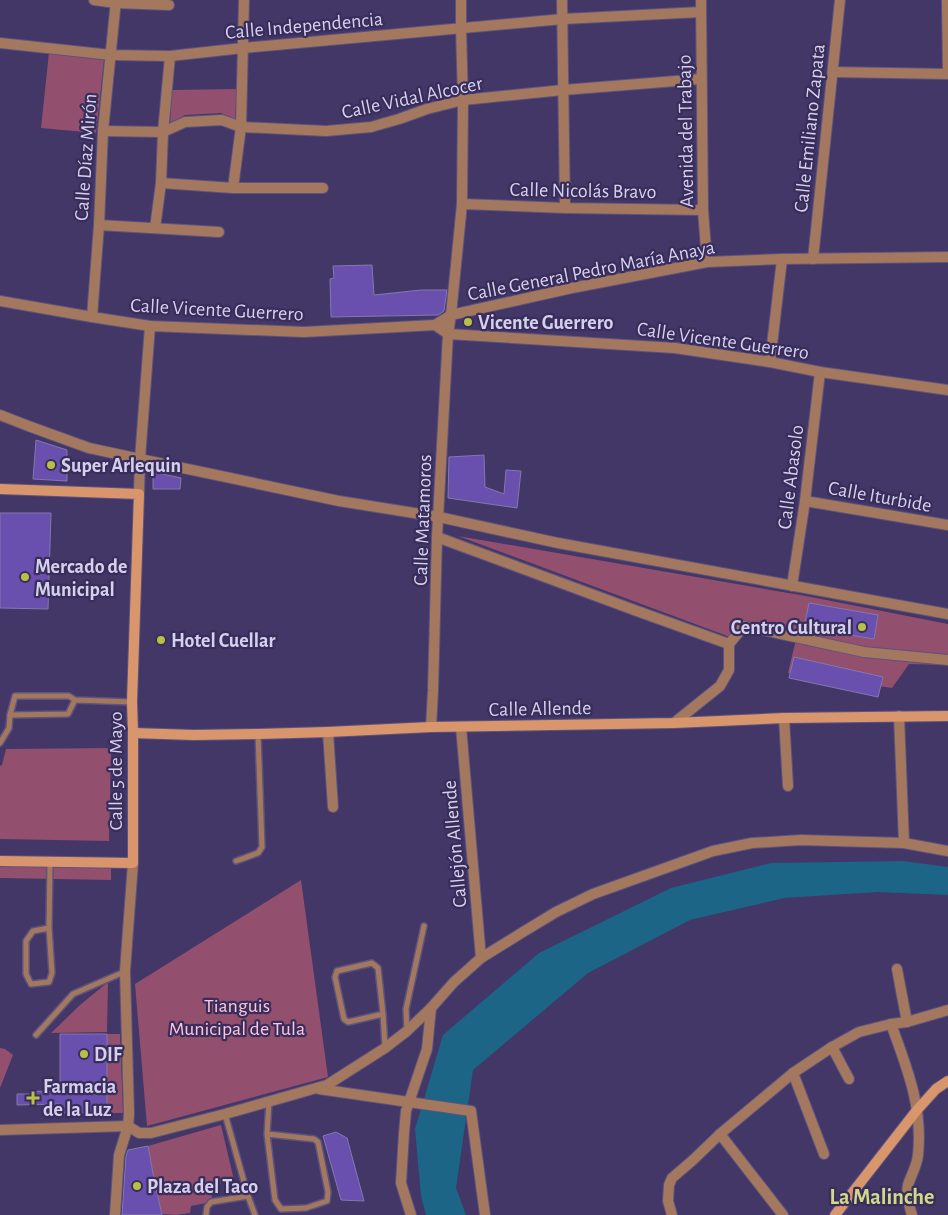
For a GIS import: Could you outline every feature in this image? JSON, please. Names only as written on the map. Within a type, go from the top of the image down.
[{"type":"main road","points":[[0,489],[139,494]]},
{"type":"main road","name":"Calle 5 de Mayo","points":[[133,863],[132,702],[139,494]]},
{"type":"main road","name":"Calle Allende","points":[[133,733],[194,735],[258,734],[432,727],[948,716]]},
{"type":"main road","points":[[0,861],[133,863]]},
{"type":"main road","points":[[836,1215],[917,1110],[936,1089],[948,1081]]},
{"type":"street","points":[[94,0],[169,6]]},
{"type":"street","points":[[233,188],[241,127],[244,0]]},
{"type":"street","name":"Calle Matamoros","points":[[432,727],[437,537],[448,334],[452,315],[462,204],[462,0]]},
{"type":"street","points":[[562,0],[565,208]]},
{"type":"street","name":"Avenida del Trabajo","points":[[701,0],[702,210],[707,262]]},
{"type":"street","name":"Calle Emiliano Zapata","points":[[813,259],[840,0]]},
{"type":"street","points":[[833,72],[948,74],[947,0]]},
{"type":"street","name":"Calle Díaz Mirón","points":[[92,317],[99,224],[102,131],[116,2]]},
{"type":"street","name":"Calle Independencia","points":[[0,43],[111,55],[170,56],[563,19],[701,12]]},
{"type":"street","points":[[155,228],[161,183],[163,132],[170,56]]},
{"type":"street","name":"Calle Vidal Alcocer","points":[[102,131],[163,132],[185,122],[222,120],[241,127],[326,131],[371,127],[427,109],[463,100],[701,79]]},
{"type":"street","points":[[161,183],[233,188],[323,188]]},
{"type":"street","name":"Calle Nicolás Bravo","points":[[462,204],[702,210]]},
{"type":"street","points":[[99,224],[219,232]]},
{"type":"street","name":"Calle General Pedro María Anaya","points":[[452,315],[572,288],[707,262],[782,259],[948,258]]},
{"type":"street","points":[[770,362],[782,259]]},
{"type":"street","name":"Calle Vicente Guerrero","points":[[0,301],[150,326],[304,332],[435,326],[448,334],[675,348],[770,362],[820,372],[948,390]]},
{"type":"street","points":[[435,326],[452,315]]},
{"type":"street","name":"Calle 5 de Mayo","points":[[139,494],[150,326]]},
{"type":"street","name":"Calle Abasolo","points":[[792,586],[805,501],[820,372]]},
{"type":"street","points":[[0,415],[89,448],[339,501],[439,518],[558,543],[948,614]]},
{"type":"street","name":"Calle Iturbide","points":[[805,501],[948,525]]},
{"type":"street","points":[[437,537],[729,644]]},
{"type":"street","points":[[674,723],[720,686],[730,670],[729,644],[744,626],[864,652],[948,660]]},
{"type":"street","points":[[899,716],[904,843]]},
{"type":"street","points":[[784,718],[788,786]]},
{"type":"street","name":"Callejón Allende","points":[[461,727],[481,958]]},
{"type":"street","points":[[328,732],[333,807]]},
{"type":"street","points":[[0,1130],[128,1126],[139,1133],[152,1132],[326,1086],[385,1048],[407,1031],[454,982],[481,958],[556,912],[593,894],[713,851],[752,843],[801,840],[904,843],[948,851]]},
{"type":"street","name":"Calle 5 de Mayo","points":[[115,1215],[119,1154],[130,1114],[125,972],[133,863]]},
{"type":"street","points":[[897,968],[907,1022]]},
{"type":"street","points":[[411,1215],[401,1183],[406,1111],[413,1102],[427,1049],[431,1008]]},
{"type":"street","points":[[672,1215],[668,1201],[669,1185],[672,1178],[694,1160],[720,1134],[793,1073],[832,1047],[859,1032],[907,1022],[948,1010]]},
{"type":"street","points":[[891,1024],[910,1076],[917,1110],[919,1133],[918,1158],[908,1186],[908,1200],[912,1215]]},
{"type":"street","points":[[832,1047],[849,1079]]},
{"type":"street","points":[[793,1073],[824,1154]]},
{"type":"street","points":[[316,1088],[472,1111],[486,1215]]},
{"type":"street","points":[[720,1134],[783,1215]]},
{"type":"lane","points":[[0,744],[9,728],[15,696],[69,696],[74,700],[132,702]]},
{"type":"lane","points":[[10,715],[68,714],[74,700]]},
{"type":"lane","points":[[236,861],[258,853],[262,847],[258,734]]},
{"type":"lane","points":[[49,928],[33,930],[26,941],[26,974],[31,984],[49,982],[52,973],[49,928],[50,862]]},
{"type":"lane","points":[[407,1031],[406,1009],[424,926]]},
{"type":"lane","points":[[383,1014],[348,1022],[344,1019],[335,977],[337,971],[372,963],[378,968],[383,1014],[385,1048]]},
{"type":"lane","points":[[36,1035],[73,994],[125,972]]},
{"type":"lane","points":[[267,1134],[318,1142],[328,1192],[327,1201],[306,1208],[281,1209],[275,1200],[267,1134],[269,1102]]},
{"type":"lane","points":[[225,1114],[255,1215]]},
{"type":"lane","points":[[206,1215],[207,1207],[211,1202],[248,1196]]},
{"type":"green space","points":[[49,52],[104,60],[96,133],[41,128]]},
{"type":"green space","points":[[237,89],[235,120],[221,113],[185,115],[170,124],[172,90]]},
{"type":"green space","points":[[458,536],[806,596],[948,624],[948,665],[909,664],[892,688],[788,673],[797,635],[742,622],[730,637]]},
{"type":"green space","points":[[111,748],[109,841],[0,839],[0,766],[2,765],[6,749]]},
{"type":"green space","points":[[0,864],[111,868],[111,880],[0,878]]},
{"type":"green space","name":"Tianguis Municipal de Tula","points":[[301,880],[328,1077],[147,1126],[135,984]]},
{"type":"green space","points":[[108,982],[107,1032],[51,1033],[80,1005]]},
{"type":"green space","points":[[107,1034],[120,1034],[123,1113],[107,1113]]},
{"type":"green space","points":[[0,1048],[13,1055],[0,1088]]},
{"type":"green space","points":[[221,1125],[234,1180],[211,1186],[212,1202],[191,1206],[190,1213],[162,1214],[148,1146]]},
{"type":"water","points":[[903,861],[948,867],[948,895],[878,892],[784,898],[690,920],[588,973],[473,1070],[456,1188],[466,1215],[426,1215],[421,1196],[415,1129],[443,1035],[539,953],[671,888],[771,863]]},
{"type":"building","points":[[372,265],[374,295],[421,290],[447,290],[444,311],[438,315],[331,317],[330,279],[334,278],[333,266]]},
{"type":"building","name":"Super Arlequin","points":[[36,440],[67,450],[67,481],[33,479]]},
{"type":"building","points":[[484,455],[485,487],[504,494],[506,470],[521,471],[517,508],[448,498],[449,457]]},
{"type":"building","points":[[153,472],[181,478],[180,489],[153,489]]},
{"type":"building","name":"Mercado de Municipal","points":[[0,513],[51,513],[48,609],[0,608]]},
{"type":"building","points":[[809,603],[878,615],[874,639],[804,627]]},
{"type":"building","points":[[794,657],[883,677],[878,697],[789,678]]},
{"type":"building","points":[[60,1034],[107,1034],[107,1113],[60,1113],[60,1104],[17,1105],[17,1094],[32,1094],[32,1091],[60,1092]]},
{"type":"building","points":[[336,1132],[347,1138],[364,1201],[341,1200],[323,1136]]},
{"type":"building","name":"Plaza del Taco","points":[[148,1146],[162,1215],[122,1215],[128,1150]]},
{"type":"place","name":"Vicente Guerrero","points":[[468,322]]},
{"type":"place","name":"Super Arlequin","points":[[51,465]]},
{"type":"place","name":"Mercado de Municipal","points":[[25,577]]},
{"type":"place","name":"Centro Cultural","points":[[862,627]]},
{"type":"place","name":"Hotel Cuellar","points":[[161,640]]},
{"type":"place","name":"DIF","points":[[84,1054]]},
{"type":"place","name":"Farmacia de la Luz","points":[[33,1098]]},
{"type":"place","name":"Plaza del Taco","points":[[137,1186]]},
{"type":"district","name":"La Malinche","points":[[882,1196]]}]
